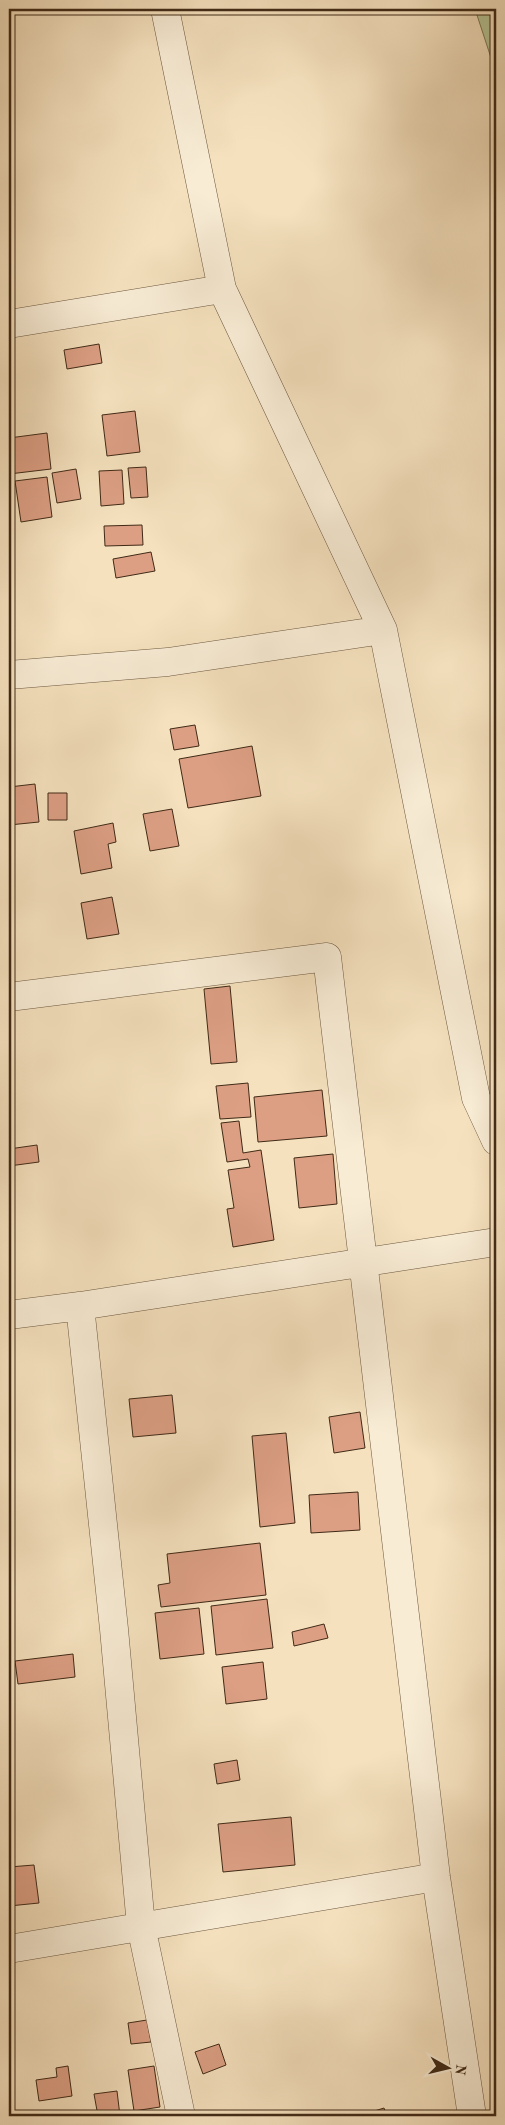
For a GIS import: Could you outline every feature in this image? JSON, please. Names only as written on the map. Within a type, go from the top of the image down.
[{"type":"street","points":[[165,9],[222,290],[383,630],[476,1098],[496,1141]]},
{"type":"street","points":[[9,324],[222,290]]},
{"type":"street","points":[[9,675],[168,662],[383,630]]},
{"type":"street","points":[[9,997],[327,957],[436,1877],[472,2116]]},
{"type":"street","points":[[9,1315],[80,1306],[496,1242]]},
{"type":"street","points":[[80,1306],[114,1629],[141,1926],[181,2116]]},
{"type":"street","points":[[9,1949],[436,1877]]},
{"type":"green space","points":[[475,9],[496,9],[496,73]]},
{"type":"building","points":[[9,9],[12,9],[9,30]]},
{"type":"building","points":[[99,344],[102,363],[67,369],[64,350]]},
{"type":"building","points":[[135,411],[140,452],[107,456],[102,415]]},
{"type":"building","points":[[47,433],[51,469],[9,474],[9,438]]},
{"type":"building","points":[[146,467],[148,497],[131,498],[128,468]]},
{"type":"building","points":[[76,469],[81,499],[57,503],[52,473]]},
{"type":"building","points":[[122,470],[124,504],[101,506],[99,471]]},
{"type":"building","points":[[47,477],[52,517],[21,522],[15,481]]},
{"type":"building","points":[[142,525],[143,545],[105,546],[104,526]]},
{"type":"building","points":[[151,552],[155,571],[116,578],[113,559]]},
{"type":"building","points":[[195,725],[199,746],[174,750],[170,729]]},
{"type":"building","points":[[252,746],[261,796],[188,808],[179,759]]},
{"type":"building","points":[[35,784],[39,822],[9,825],[9,787]]},
{"type":"building","points":[[48,793],[67,793],[67,820],[48,820]]},
{"type":"building","points":[[172,809],[179,846],[150,851],[143,814]]},
{"type":"building","points":[[113,823],[116,842],[108,844],[112,868],[81,874],[74,831]]},
{"type":"building","points":[[112,897],[119,934],[87,939],[81,903]]},
{"type":"building","points":[[230,986],[237,1062],[211,1064],[204,989]]},
{"type":"building","points":[[248,1083],[251,1117],[220,1119],[216,1086]]},
{"type":"building","points":[[322,1090],[327,1136],[258,1142],[254,1097]]},
{"type":"building","points":[[239,1121],[243,1153],[261,1150],[274,1240],[233,1247],[227,1209],[234,1208],[228,1170],[250,1167],[248,1159],[227,1162],[221,1123]]},
{"type":"building","points":[[37,1145],[39,1162],[9,1166],[9,1149]]},
{"type":"building","points":[[333,1154],[337,1204],[299,1208],[294,1158]]},
{"type":"building","points":[[172,1395],[176,1433],[133,1437],[129,1399]]},
{"type":"building","points":[[360,1412],[365,1448],[334,1453],[329,1417]]},
{"type":"building","points":[[286,1433],[295,1523],[260,1527],[252,1436]]},
{"type":"building","points":[[358,1492],[360,1530],[311,1533],[309,1495]]},
{"type":"building","points":[[260,1543],[266,1595],[161,1607],[158,1585],[170,1583],[167,1554]]},
{"type":"building","points":[[267,1599],[273,1648],[216,1655],[211,1606]]},
{"type":"building","points":[[199,1608],[204,1654],[160,1659],[155,1613]]},
{"type":"building","points":[[324,1624],[328,1638],[294,1646],[292,1632]]},
{"type":"building","points":[[73,1654],[75,1677],[18,1684],[15,1661]]},
{"type":"building","points":[[263,1662],[267,1699],[226,1704],[222,1667]]},
{"type":"building","points":[[237,1760],[240,1780],[217,1784],[214,1764]]},
{"type":"building","points":[[291,1817],[295,1865],[223,1872],[218,1824]]},
{"type":"building","points":[[34,1865],[39,1903],[9,1906],[9,1867]]},
{"type":"building","points":[[147,2020],[151,2042],[131,2044],[128,2023]]},
{"type":"building","points":[[219,2044],[226,2065],[203,2074],[195,2052]]},
{"type":"building","points":[[68,2066],[72,2096],[39,2101],[36,2080],[57,2077],[56,2068]]},
{"type":"building","points":[[154,2066],[160,2107],[134,2111],[128,2070]]},
{"type":"building","points":[[117,2091],[120,2116],[98,2116],[94,2094]]},
{"type":"building","points":[[384,2108],[387,2116],[369,2116],[368,2113]]}]
